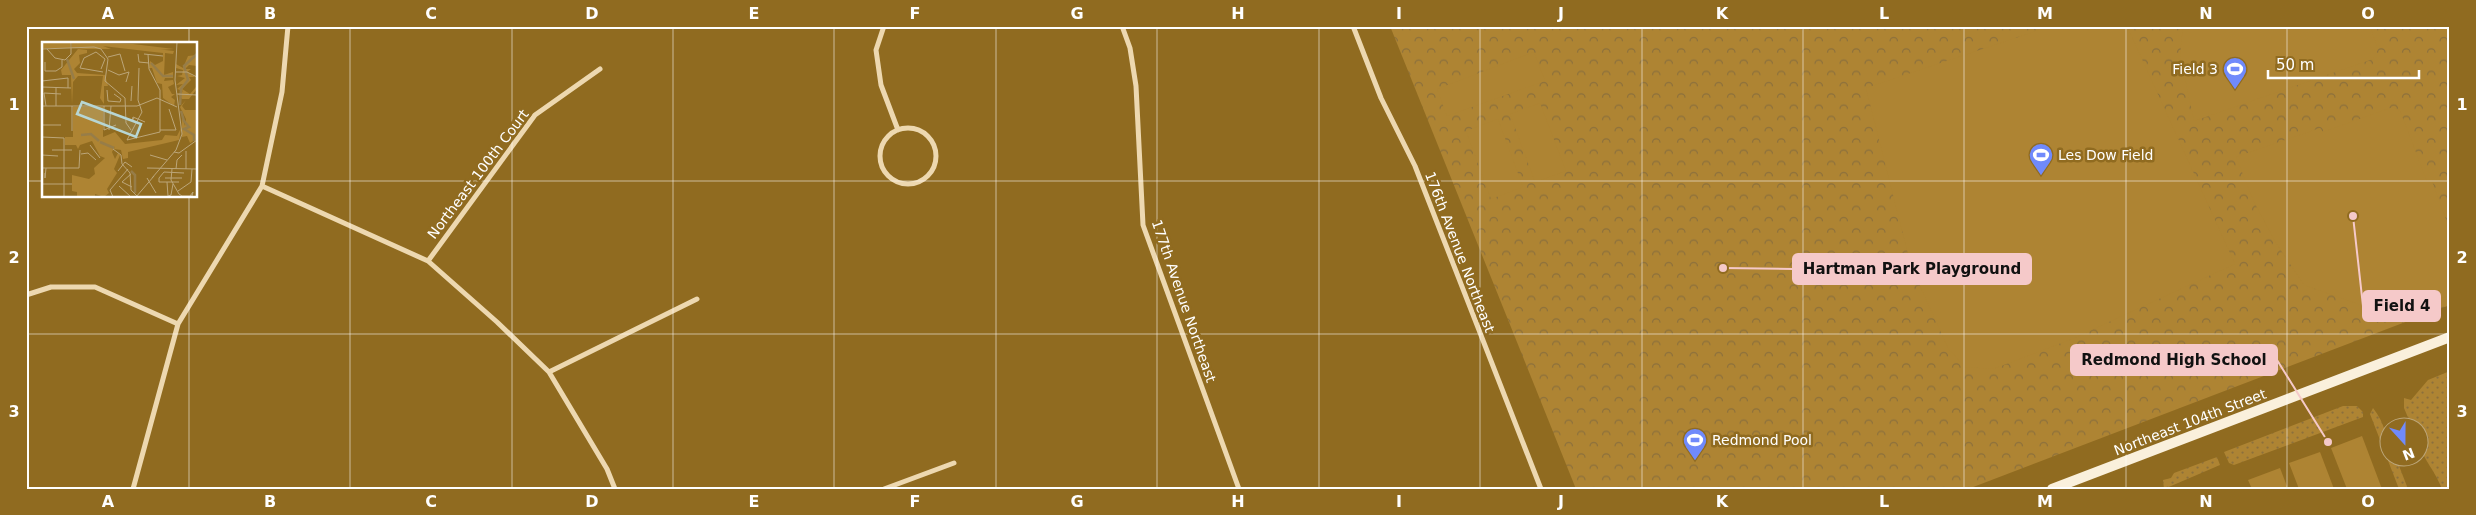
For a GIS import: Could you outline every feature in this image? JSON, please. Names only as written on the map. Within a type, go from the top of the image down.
[{"type":"street","points":[[133,489],[178,324],[262,186],[282,92],[288,26]]},
{"type":"street","points":[[884,26],[876,50],[881,85],[898,130]]},
{"type":"street","name":"177th Avenue Northeast","points":[[1122,26],[1130,48],[1136,86],[1143,225],[1239,489]]},
{"type":"street","name":"176th Avenue Northeast","points":[[1353,26],[1381,98],[1414,166],[1541,489]]},
{"type":"street","name":"Northeast 100th Court","points":[[428,261],[534,114],[600,69]]},
{"type":"street","points":[[906,128],[923,133],[934,146],[935,164],[931,172],[918,182],[909,184],[892,180],[882,166],[880,157],[884,141],[898,130],[906,128]]},
{"type":"street","points":[[262,186],[428,261],[497,322],[549,372],[606,469],[615,489]]},
{"type":"street","points":[[26,295],[51,287],[95,287],[178,324]]},
{"type":"street","points":[[549,372],[697,299]]},
{"type":"street","name":"Northeast 104th Street","points":[[2052,489],[2450,337]]},
{"type":"street","points":[[884,489],[954,463]]},
{"type":"green space","points":[[1390,26],[2450,26],[2450,305],[1968,489],[1576,489]]},
{"type":"green space","name":"Les Dow Field","points":[[2051,26],[2127,26],[2235,264],[2072,339],[1993,369],[1965,367],[1948,348],[1911,266],[1866,88]]},
{"type":"green space","name":"Field 3","points":[[2183,26],[2370,26],[2378,49],[2373,59],[2194,121],[2180,55]]},
{"type":"green space","points":[[1534,52],[1545,81],[1447,116],[1437,89]]},
{"type":"green space","points":[[1540,103],[1566,171],[1535,182],[1510,114]]},
{"type":"green space","points":[[2393,107],[2400,111],[2427,181],[2432,181],[2450,230],[2450,296],[2409,306],[2382,308],[2358,304],[2304,285],[2276,243],[2254,202],[2236,157],[2320,128],[2323,132]]},
{"type":"green space","points":[[1498,119],[1523,187],[1491,199],[1466,131]]},
{"type":"green space","points":[[2450,371],[2450,489],[2442,489],[2428,463],[2428,418],[2408,418],[2404,408],[2404,398],[2411,400],[2428,380]]},
{"type":"green space","points":[[2343,406],[2357,406],[2363,412],[2363,417],[2234,465],[2229,463],[2224,452]]},
{"type":"green space","points":[[2373,408],[2379,418],[2378,435],[2370,414]]},
{"type":"green space","points":[[2362,436],[2382,489],[2347,489],[2331,448]]},
{"type":"green space","points":[[2320,452],[2334,489],[2299,489],[2289,463]]},
{"type":"green space","points":[[2217,457],[2220,465],[2164,489],[2163,480],[2171,478],[2174,473]]},
{"type":"green space","points":[[2280,468],[2288,489],[2252,489],[2248,480]]},
{"type":"green space","points":[[2391,468],[2400,468],[2408,489],[2399,489]]},
{"type":"place","name":"Field 3","points":[[2235,90]]},
{"type":"place","name":"Les Dow Field","points":[[2041,176]]},
{"type":"place","name":"Field 4","points":[[2353,216]]},
{"type":"place","name":"Hartman Park Playground","points":[[1723,268]]},
{"type":"place","name":"Redmond High School","points":[[2328,442]]},
{"type":"place","name":"Redmond Pool","points":[[1695,461]]}]
